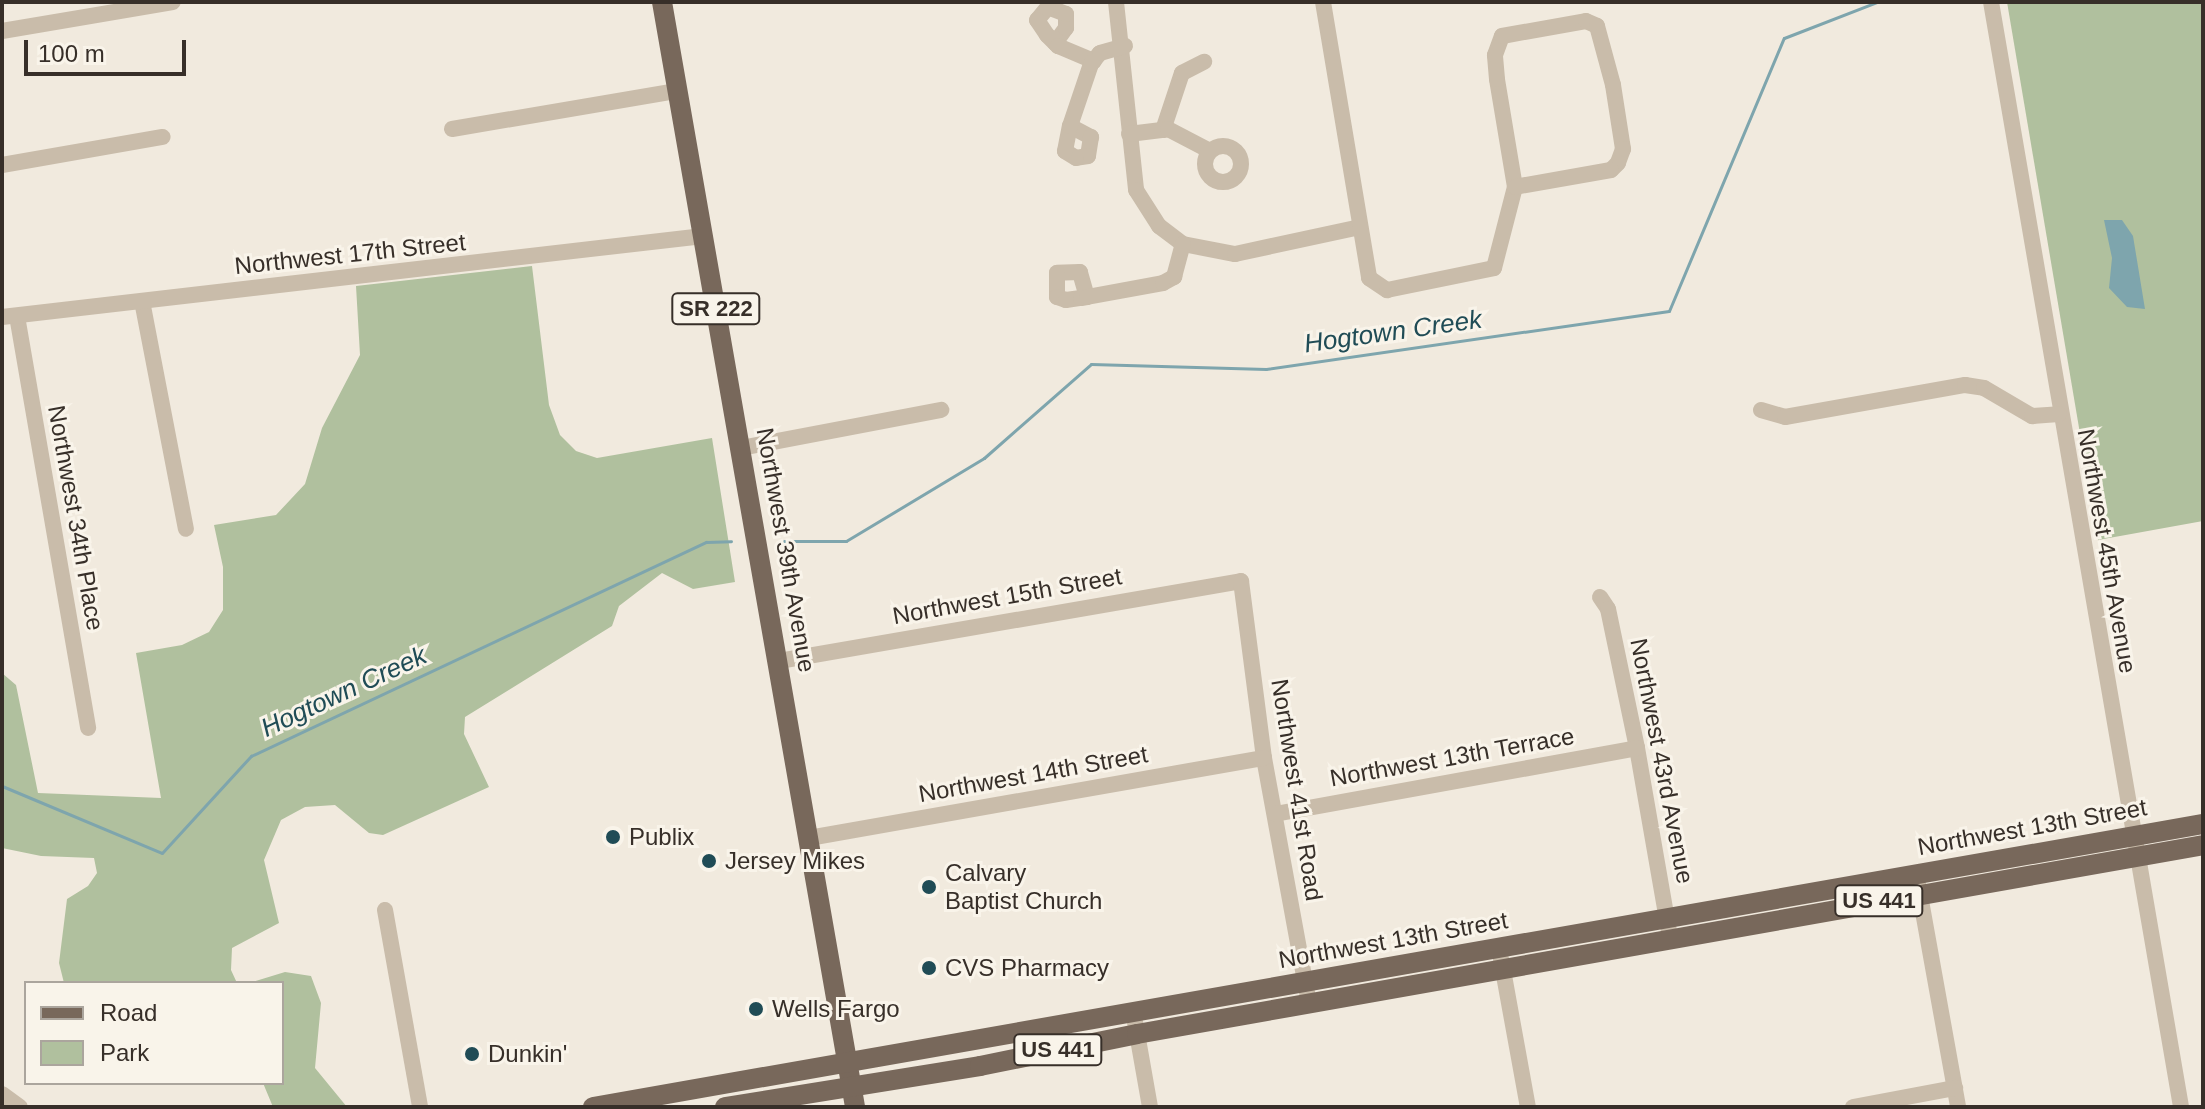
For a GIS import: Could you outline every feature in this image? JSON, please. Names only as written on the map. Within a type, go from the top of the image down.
[{"type":"main road","name":"Northwest 39th Avenue","points":[[662,2],[853,1097]]},
{"type":"main road","name":"Northwest 13th Street","points":[[1918,884],[2132,836],[2203,824]]},
{"type":"main road","name":"Northwest 13th Street","points":[[593,1107],[1500,947],[1668,927],[1918,884],[2142,856],[2203,845]]},
{"type":"main road","name":"Northwest 13th Street","points":[[725,1107],[853,1097],[1137,1034],[1503,968],[1668,927]]},
{"type":"street","points":[[2,31],[173,2]]},
{"type":"street","points":[[1116,2],[1125,46],[1129,134],[1136,190],[1147,212],[1183,244],[1235,254],[1360,227]]},
{"type":"street","points":[[1323,2],[1369,278],[1377,288],[1494,268],[1515,187],[1497,79],[1499,45],[1510,34],[1586,21],[1597,26],[1613,85],[1623,149],[1618,163],[1611,170],[1515,187]]},
{"type":"street","name":"Northwest 45th Avenue","points":[[1991,2],[2132,836],[2142,856],[2181,1107]]},
{"type":"street","points":[[1055,43],[1094,61]]},
{"type":"street","points":[[1070,126],[1094,61],[1100,53],[1125,46]]},
{"type":"street","points":[[1163,130],[1182,73],[1204,62]]},
{"type":"street","points":[[452,129],[677,91]]},
{"type":"street","points":[[1129,134],[1163,130],[1195,139],[1210,151]]},
{"type":"street","points":[[2,165],[163,137]]},
{"type":"street","name":"Northwest 17th Street","points":[[10,316],[703,236]]},
{"type":"street","points":[[1087,297],[1163,283],[1174,277],[1183,244]]},
{"type":"street","points":[[142,301],[186,529]]},
{"type":"street","name":"Northwest 34th Place","points":[[10,316],[88,728]]},
{"type":"street","points":[[1761,410],[1785,417],[1965,385],[1984,388],[2032,416],[2059,414]]},
{"type":"street","points":[[741,448],[941,410]]},
{"type":"street","name":"Northwest 15th Street","points":[[779,661],[1213,584],[1241,584]]},
{"type":"street","name":"Northwest 41st Road","points":[[1241,584],[1264,758],[1309,1003]]},
{"type":"street","name":"Northwest 43rd Avenue","points":[[1600,597],[1608,609],[1637,748],[1668,927]]},
{"type":"street","name":"Northwest 13th Terrace","points":[[1275,814],[1637,748]]},
{"type":"street","name":"Northwest 14th Street","points":[[809,838],[1264,758]]},
{"type":"street","points":[[1918,884],[1958,1107]]},
{"type":"street","points":[[385,910],[420,1107]]},
{"type":"street","points":[[1500,947],[1528,1107]]},
{"type":"street","points":[[1133,1013],[1150,1107]]},
{"type":"street","points":[[1853,1107],[1955,1088]]},
{"type":"street","points":[[2,1094],[20,1107]]},
{"type":"green space","points":[[2007,2],[2203,2],[2203,521],[2098,540]]},
{"type":"green space","points":[[532,266],[549,405],[560,435],[576,451],[597,458],[712,438],[735,582],[693,589],[662,573],[619,606],[612,626],[465,717],[464,734],[489,787],[383,835],[369,833],[335,805],[305,807],[281,820],[264,860],[279,923],[232,948],[231,970],[236,981],[64,981],[59,963],[67,899],[88,886],[97,873],[94,858],[41,856],[2,848],[2,673],[16,685],[38,793],[161,798],[136,653],[182,645],[209,632],[223,610],[223,567],[214,525],[276,515],[305,484],[322,428],[360,355],[356,286]]},
{"type":"green space","points":[[285,972],[311,976],[321,1003],[315,1068],[347,1107],[273,1107],[264,1085],[284,1085],[284,981],[256,981]]},
{"type":"water","points":[[2104,220],[2122,220],[2133,236],[2145,309],[2127,307],[2109,288],[2112,258]]},
{"type":"waterway","name":"Hogtown Creek","points":[[784,541],[846,541],[984,458],[1091,364],[1266,369],[1669,311],[1784,38],[1877,2]]},
{"type":"waterway","name":"Hogtown Creek","points":[[2,786],[162,853],[251,756],[706,542],[731,541]]},
{"type":"place","name":"Publix","points":[[613,837]]},
{"type":"place","name":"Jersey Mikes","points":[[709,861]]},
{"type":"place","name":"Calvary Baptist Church","points":[[929,887]]},
{"type":"place","name":"CVS Pharmacy","points":[[929,968]]},
{"type":"place","name":"Wells Fargo","points":[[756,1009]]},
{"type":"place","name":"Dunkin'","points":[[472,1054]]}]
